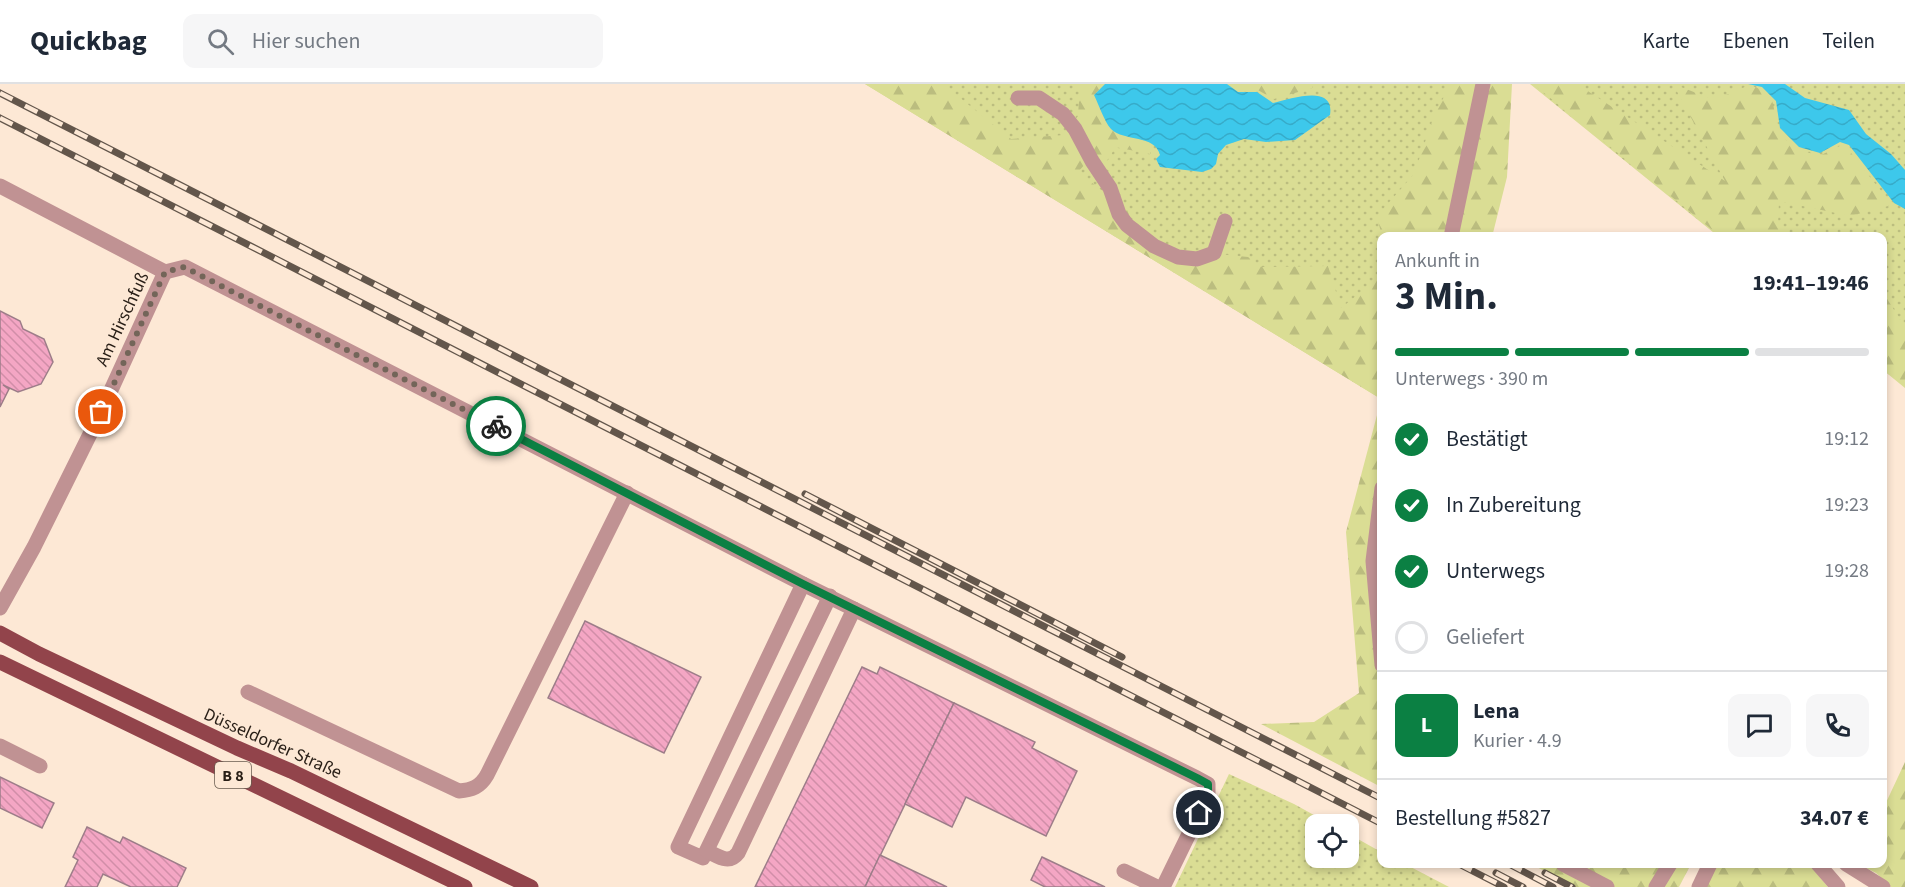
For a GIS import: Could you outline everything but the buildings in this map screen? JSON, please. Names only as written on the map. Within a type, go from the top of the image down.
[{"type":"main road","name":"Düsseldorfer Straße","points":[[0,633],[39,654],[237,748],[291,771],[531,887]]},
{"type":"main road","name":"B 8","points":[[0,662],[465,887]]},
{"type":"street","points":[[1452,232],[1483,84]]},
{"type":"street","points":[[1018,98],[1039,98],[1063,114],[1076,129],[1092,161],[1110,188],[1123,220],[1154,246],[1178,258],[1197,259],[1214,253],[1225,222]]},
{"type":"street","points":[[0,186],[165,272],[184,267],[803,584],[1208,784],[1208,795],[1163,887]]},
{"type":"street","name":"Am Hirschfuß","points":[[0,608],[34,547],[96,422],[165,272]]},
{"type":"street","points":[[248,692],[459,791],[471,790],[483,782],[487,775],[627,494]]},
{"type":"street","points":[[1377,529],[1373,561],[1377,607]]},
{"type":"street","points":[[803,584],[678,847],[703,858],[830,596]]},
{"type":"street","points":[[706,851],[728,861],[734,859],[738,854],[854,609]]},
{"type":"street","points":[[0,746],[40,766]]},
{"type":"street","points":[[1571,868],[1607,887]]},
{"type":"street","points":[[1656,887],[1668,868]]},
{"type":"street","points":[[1699,887],[1708,868]]},
{"type":"street","points":[[1821,868],[1838,887]]},
{"type":"street","points":[[1852,868],[1883,887]]},
{"type":"street","points":[[1124,871],[1157,887]]},
{"type":"green space","points":[[865,84],[1477,84],[1433,232],[1377,232],[1377,397]]},
{"type":"green space","points":[[865,84],[943,84],[1011,139],[1064,135],[1078,116],[1080,84],[1105,84],[1094,95],[1150,138],[1150,154],[1115,147],[1110,157],[1099,169],[1086,163],[1078,172],[1127,210],[1140,240],[1175,261],[1218,254],[1248,257],[1262,267],[1328,266],[1341,308],[1377,279],[1377,397]]},
{"type":"green space","points":[[1232,84],[1313,84],[1312,88],[1274,99],[1256,89],[1238,89]]},
{"type":"green space","points":[[1452,84],[1512,84],[1507,177],[1493,232],[1381,232],[1377,216],[1414,174],[1436,110]]},
{"type":"green space","points":[[1530,84],[1905,84],[1905,388],[1887,373],[1887,232],[1713,232]]},
{"type":"green space","points":[[1533,84],[1577,84],[1725,181],[1673,84],[1712,99],[1749,85],[1759,88],[1770,96],[1778,128],[1789,143],[1819,156],[1844,144],[1892,205],[1850,216],[1779,201],[1778,226],[1785,232],[1715,232]]},
{"type":"green space","points":[[1887,299],[1905,327],[1905,386],[1887,370]]},
{"type":"green space","points":[[1377,415],[1377,785],[1261,724],[1314,722],[1359,693],[1346,532]]},
{"type":"green space","points":[[1905,762],[1905,887],[1891,887],[1876,873],[1866,868],[1887,868],[1887,800]]},
{"type":"green space","points":[[1229,774],[1312,814],[1305,814],[1305,868],[1359,868],[1359,840],[1377,850],[1377,868],[1413,868],[1449,887],[1175,887]]},
{"type":"green space","points":[[1539,868],[1689,868],[1679,887],[1575,887]]},
{"type":"green space","points":[[1711,868],[1812,868],[1828,887],[1703,887]]},
{"type":"water","points":[[1105,84],[1227,84],[1238,92],[1257,92],[1273,103],[1301,96],[1319,96],[1326,99],[1330,105],[1330,115],[1295,140],[1266,142],[1244,139],[1226,145],[1218,154],[1216,164],[1211,169],[1202,172],[1160,167],[1156,159],[1160,155],[1152,144],[1123,136],[1108,126],[1094,95]]},
{"type":"water","points":[[1748,84],[1785,84],[1805,98],[1849,110],[1866,134],[1891,154],[1905,170],[1905,209],[1894,203],[1849,145],[1840,142],[1820,153],[1799,147],[1780,128],[1776,101],[1762,87]]},
{"type":"railway","points":[[0,93],[1377,796]]},
{"type":"railway","points":[[0,118],[1377,821]]},
{"type":"railway","points":[[805,494],[1122,657]]},
{"type":"railway","points":[[1467,868],[1504,887]]},
{"type":"railway","points":[[1517,868],[1553,887]]},
{"type":"railway","points":[[1496,873],[1523,887]]},
{"type":"railway","points":[[1545,873],[1572,887]]},
{"type":"way so far","points":[[101,412],[165,272],[184,267],[496,426]]},
{"type":"route","points":[[496,426],[803,584],[1208,784],[1208,795],[1199,813]]}]
